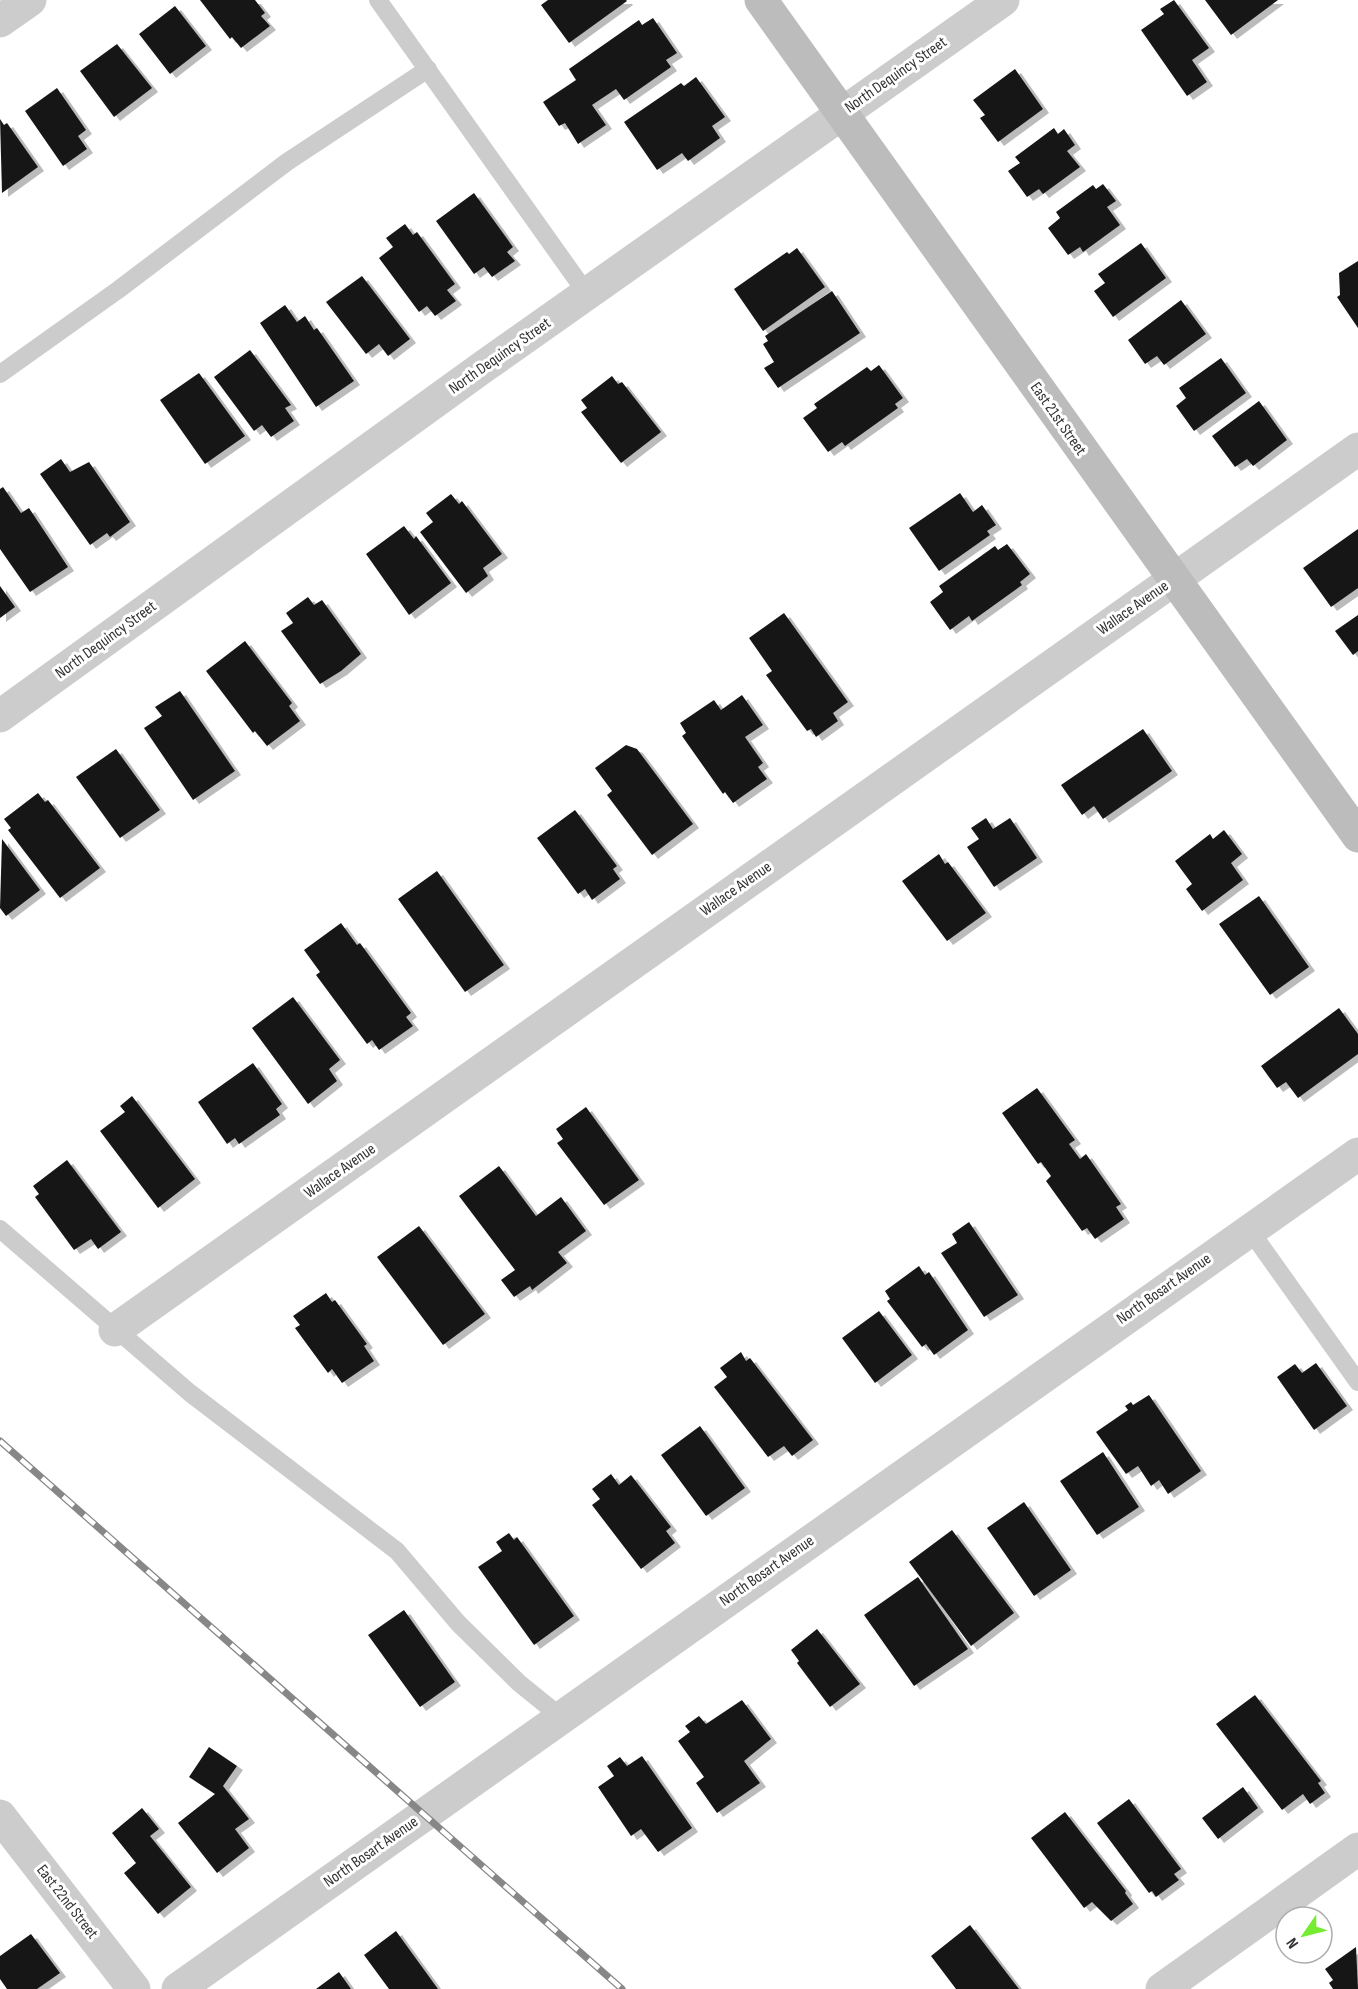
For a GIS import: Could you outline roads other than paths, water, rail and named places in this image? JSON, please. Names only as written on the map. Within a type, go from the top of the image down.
[{"type":"main road","name":"East 21st Street","points":[[760,0],[1172,580],[1358,836]]},
{"type":"street","points":[[0,21],[30,0]]},
{"type":"street","name":"North Dequincy Street","points":[[0,716],[587,294],[1003,0]]},
{"type":"street","name":"Wallace Avenue","points":[[115,1330],[1358,449]]},
{"type":"street","name":"North Bosart Avenue","points":[[178,1989],[1358,1154]]},
{"type":"street","name":"East 22nd Street","points":[[0,1815],[134,1989]]},
{"type":"street","points":[[1162,1989],[1358,1849]]},
{"type":"lane","points":[[378,0],[587,294]]},
{"type":"lane","points":[[0,374],[118,290],[287,162],[428,69]]},
{"type":"lane","points":[[0,1229],[190,1394],[397,1551],[458,1623],[519,1683],[561,1717]]},
{"type":"lane","points":[[1249,1229],[1358,1382]]},
{"type":"railway","points":[[0,1441],[622,1989]]}]
